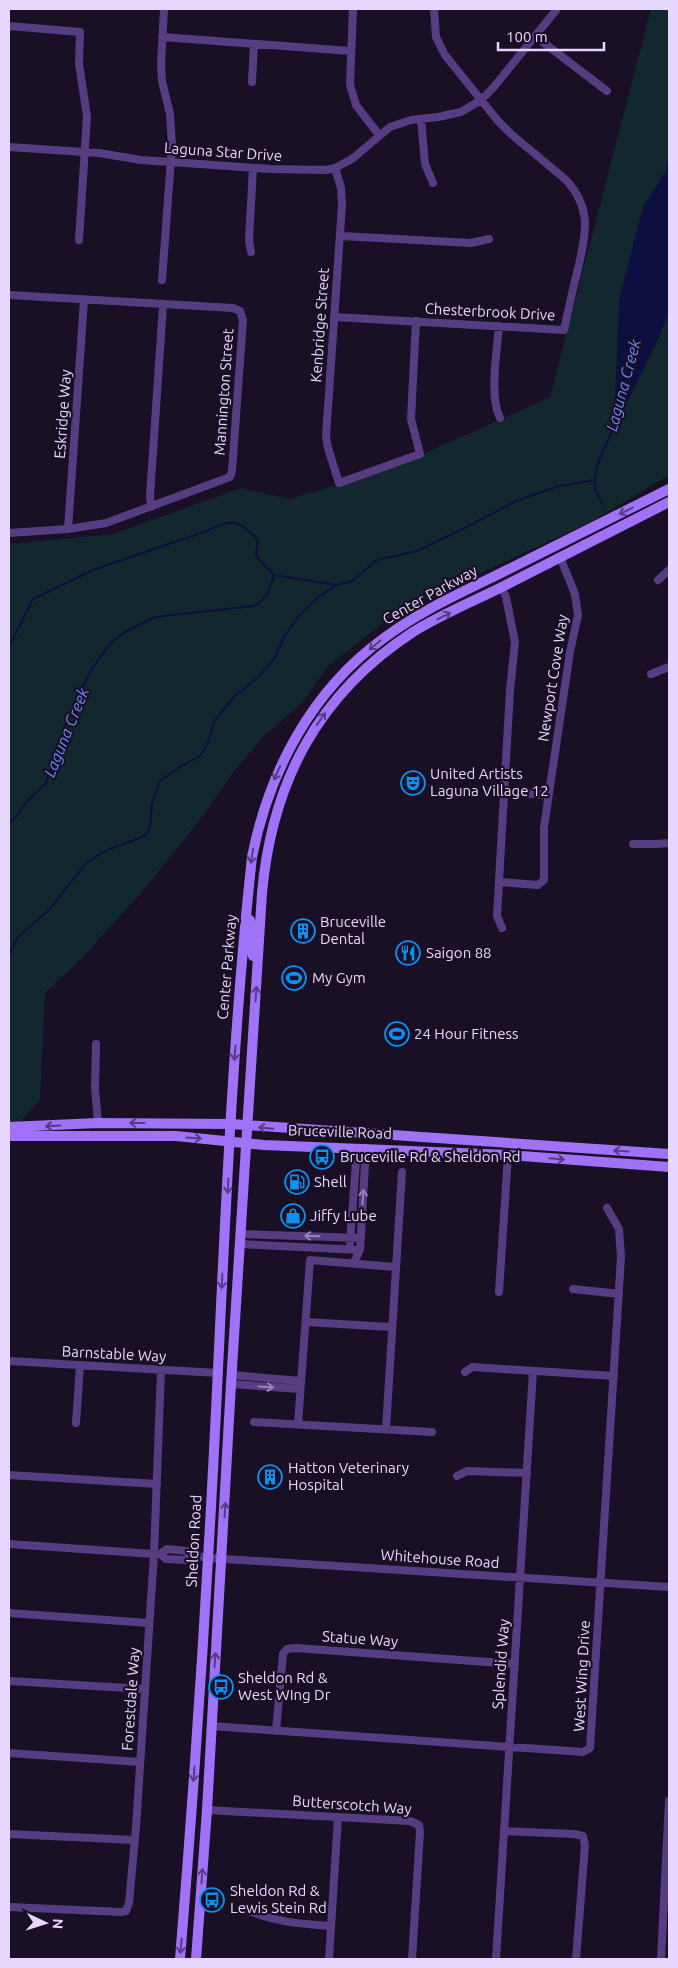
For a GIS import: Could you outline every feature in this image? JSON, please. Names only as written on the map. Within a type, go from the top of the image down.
[{"type":"main road","name":"Center Parkway","points":[[231,1124],[252,857],[264,808],[283,760],[308,716],[336,682],[372,647],[424,612],[669,489]]},
{"type":"main road","name":"Center Parkway","points":[[247,1126],[265,862],[277,810],[290,773],[312,734],[338,697],[360,674],[415,631],[669,502]]},
{"type":"main road","points":[[248,909],[252,934],[252,951],[254,956],[258,957]]},
{"type":"main road","name":"Bruceville Road","points":[[9,1126],[98,1123],[231,1124],[669,1154]]},
{"type":"main road","name":"Sheldon Road","points":[[180,1959],[209,1558],[231,1124]]},
{"type":"main road","name":"Sheldon Road","points":[[196,1959],[207,1810],[247,1126]]},
{"type":"main road","name":"Bruceville Road","points":[[9,1136],[176,1136],[246,1143],[508,1155],[669,1168]]},
{"type":"main road","points":[[380,1149],[394,1144],[439,1145],[447,1140]]},
{"type":"street","points":[[162,280],[172,129],[162,81],[164,9]]},
{"type":"street","points":[[353,9],[349,76],[352,94],[361,114],[379,135]]},
{"type":"street","name":"Chesterbrook Drive","points":[[334,317],[564,330],[584,241],[586,221],[582,204],[572,186],[511,134],[481,100],[440,46],[434,27],[434,9]]},
{"type":"street","name":"Laguna Star Drive","points":[[9,147],[115,154],[141,160],[253,168],[316,171],[335,168],[360,154],[379,135],[396,124],[461,112],[481,100],[493,88],[557,9]]},
{"type":"street","points":[[9,26],[80,32],[79,64],[87,116],[79,240]]},
{"type":"street","points":[[535,36],[607,92]]},
{"type":"street","points":[[162,37],[350,51]]},
{"type":"street","points":[[252,82],[254,44]]},
{"type":"street","points":[[421,119],[425,164],[432,183]]},
{"type":"street","points":[[251,252],[249,240],[253,168]]},
{"type":"street","name":"Kenbridge Street","points":[[335,168],[342,197],[341,236],[326,436],[339,483],[420,454],[411,419],[416,322]]},
{"type":"street","points":[[341,236],[470,244],[490,239]]},
{"type":"street","name":"Mannington Street","points":[[9,295],[233,308],[240,311],[243,320],[230,477],[106,523],[68,529],[9,533]]},
{"type":"street","name":"Eskridge Way","points":[[68,529],[84,300]]},
{"type":"street","points":[[151,507],[150,496],[163,305]]},
{"type":"street","points":[[499,326],[494,397],[496,410],[500,418]]},
{"type":"street","name":"Newport Cove Way","points":[[500,882],[538,885],[544,880],[544,827],[570,652],[578,615],[575,594],[560,557]]},
{"type":"street","points":[[658,580],[669,570]]},
{"type":"street","points":[[501,587],[506,597],[516,642],[510,690],[497,916],[502,928]]},
{"type":"street","points":[[652,674],[669,666]]},
{"type":"street","points":[[504,792],[549,795]]},
{"type":"street","points":[[264,808],[277,810]]},
{"type":"street","points":[[261,819],[274,822]]},
{"type":"street","points":[[633,844],[669,843]]},
{"type":"street","points":[[96,1044],[95,1085],[98,1123]]},
{"type":"street","points":[[354,1262],[350,1250],[350,1238],[361,1148]]},
{"type":"street","points":[[354,1262],[360,1250],[361,1238],[361,1148]]},
{"type":"street","points":[[499,1292],[508,1155]]},
{"type":"street","points":[[386,1429],[402,1172]]},
{"type":"street","name":"West Wing Drive","points":[[211,1726],[583,1752],[590,1748],[621,1256],[618,1229],[608,1208]]},
{"type":"street","points":[[240,1239],[361,1238]]},
{"type":"street","points":[[240,1239],[360,1250]]},
{"type":"street","points":[[298,1424],[310,1260],[354,1262],[395,1267]]},
{"type":"street","points":[[573,1289],[619,1294]]},
{"type":"street","points":[[306,1322],[391,1327]]},
{"type":"street","name":"Barnstable Way","points":[[9,1361],[218,1373]]},
{"type":"street","points":[[76,1423],[80,1365]]},
{"type":"street","points":[[465,1372],[472,1367],[614,1376]]},
{"type":"street","name":"Forestdale Way","points":[[9,1907],[121,1912],[126,1911],[129,1904],[149,1623],[157,1554],[157,1484],[161,1370]]},
{"type":"street","name":"Splendid Way","points":[[496,1959],[533,1370]]},
{"type":"street","points":[[231,1380],[301,1385]]},
{"type":"street","points":[[254,1422],[432,1432]]},
{"type":"street","points":[[457,1476],[467,1471],[527,1473]]},
{"type":"street","points":[[9,1475],[157,1484]]},
{"type":"street","points":[[9,1544],[157,1554]]},
{"type":"street","name":"Whitehouse Road","points":[[157,1554],[166,1558],[186,1560],[190,1555],[222,1559],[669,1587]]},
{"type":"street","points":[[9,1613],[149,1623]]},
{"type":"street","name":"Statue Way","points":[[276,1731],[282,1654],[287,1649],[296,1648],[515,1664]]},
{"type":"street","points":[[9,1681],[145,1689]]},
{"type":"street","points":[[9,1753],[140,1762]]},
{"type":"street","points":[[661,1959],[669,1801]]},
{"type":"street","name":"Butterscotch Way","points":[[207,1810],[410,1821],[419,1825],[412,1959]]},
{"type":"street","points":[[329,1959],[338,1817]]},
{"type":"street","points":[[504,1830],[583,1836],[585,1845],[576,1959]]},
{"type":"street","points":[[9,1834],[134,1840]]},
{"type":"street","points":[[245,1909],[257,1915],[279,1921],[331,1926]]},
{"type":"shaded area","points":[[651,9],[669,9],[669,475],[589,523],[401,609],[328,666],[302,703],[265,735],[235,770],[199,821],[145,888],[83,957],[45,993],[40,1100],[9,1134],[9,544],[113,534],[241,488],[289,499],[338,485],[419,456],[550,397]]},
{"type":"water","points":[[668,167],[669,313],[655,346],[614,428],[619,300],[643,207]]},
{"type":"waterway","name":"Laguna Creek","points":[[667,169],[669,159]]},
{"type":"waterway","name":"Laguna Creek","points":[[603,505],[596,489],[596,471],[614,426]]},
{"type":"waterway","name":"Laguna Creek","points":[[9,955],[18,937],[49,910],[86,863],[107,850],[145,836],[150,827],[152,803],[160,781],[200,756],[207,745],[215,720],[233,698],[260,675],[274,659],[284,637],[298,617],[317,598],[337,585],[352,581],[377,560],[417,551],[516,501],[559,486],[595,480]]},
{"type":"waterway","name":"Laguna Creek","points":[[9,647],[33,599],[93,570],[228,523],[233,522],[244,527],[258,540],[256,556],[274,575]]},
{"type":"waterway","name":"Laguna Creek","points":[[9,823],[29,799],[46,783],[67,720],[87,678],[99,658],[112,642],[125,632],[155,617],[253,606],[265,597],[274,575],[336,585]]},
{"type":"place","name":"United Artists Laguna Village 12","points":[[413,783]]},
{"type":"place","name":"Bruceville Dental","points":[[303,931]]},
{"type":"place","name":"Saigon 88","points":[[408,953]]},
{"type":"place","name":"My Gym","points":[[294,978]]},
{"type":"place","name":"24 Hour Fitness","points":[[397,1034]]},
{"type":"place","name":"Bruceville Rd & Sheldon Rd","points":[[322,1157]]},
{"type":"place","name":"Shell","points":[[297,1182]]},
{"type":"place","name":"Jiffy Lube","points":[[293,1216]]},
{"type":"place","name":"Hatton Veterinary Hospital","points":[[270,1477]]},
{"type":"place","name":"Sheldon Rd & West WIng Dr","points":[[221,1687]]},
{"type":"place","name":"Sheldon Rd & Lewis Stein Rd","points":[[212,1900]]}]
